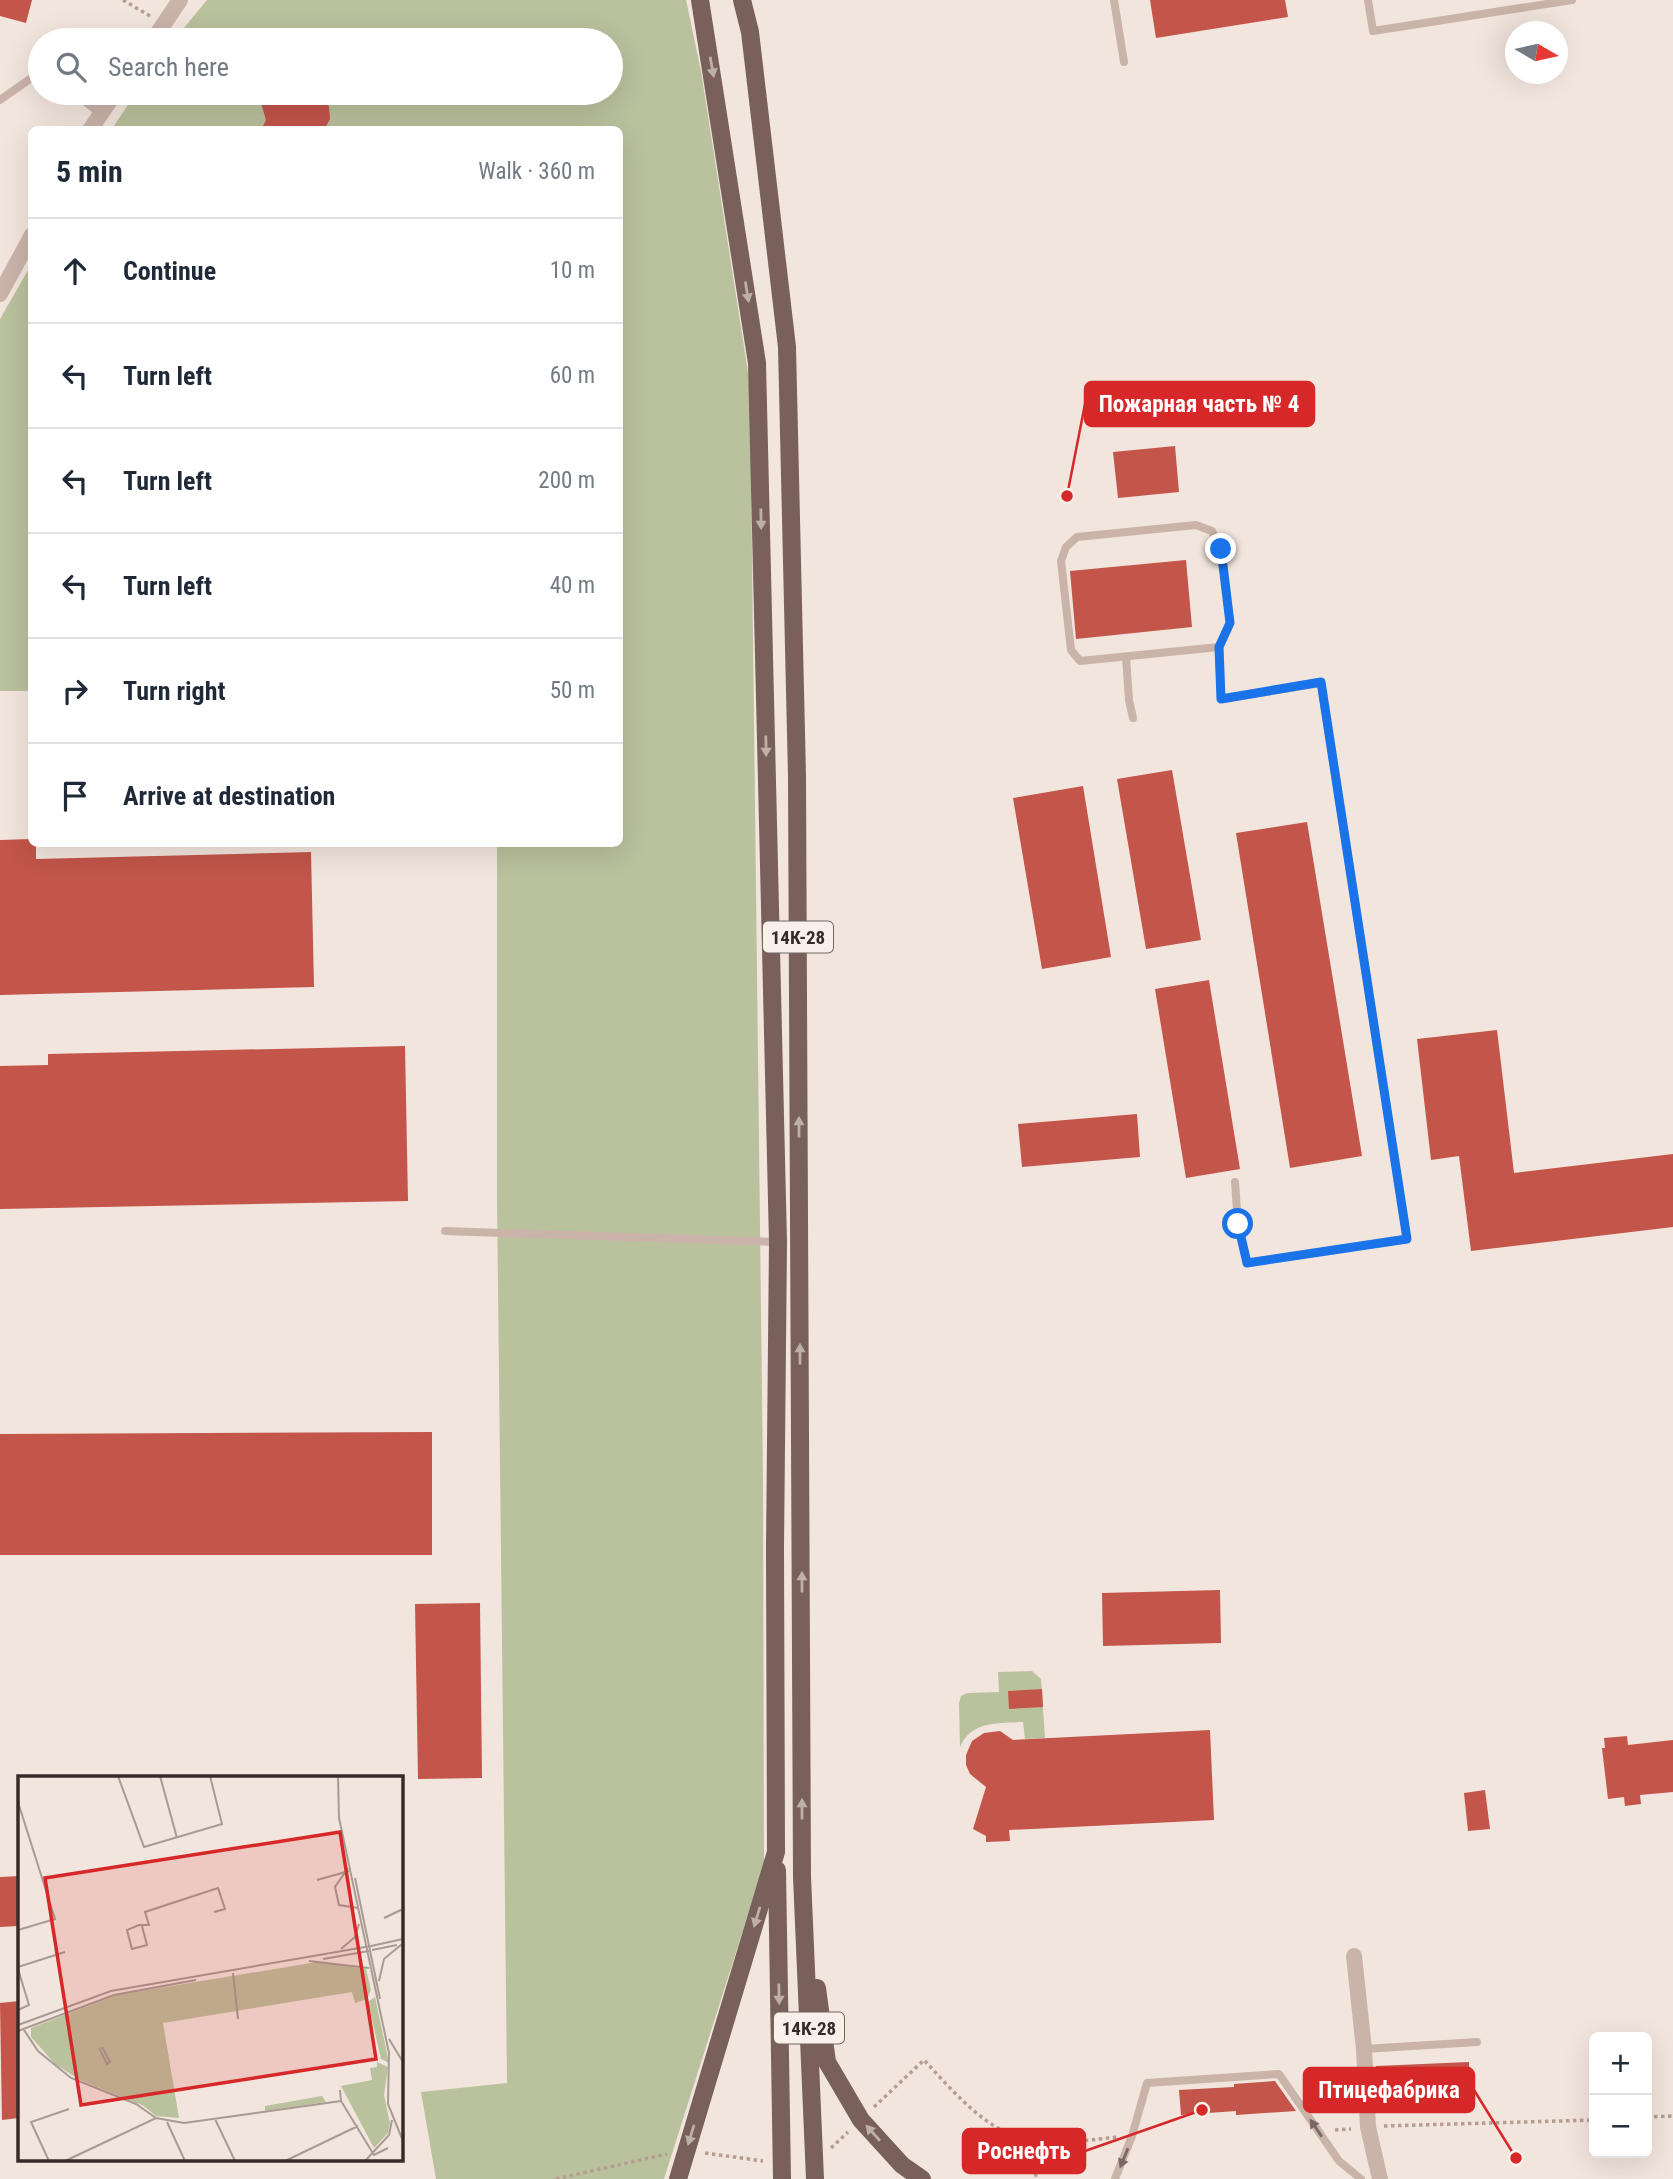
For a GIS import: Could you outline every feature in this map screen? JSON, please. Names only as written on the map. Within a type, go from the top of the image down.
[{"type":"main road","name":"14К-28","points":[[700,0],[757,363],[778,1242],[776,1852],[782,2172]]},
{"type":"main road","name":"14К-28","points":[[742,0],[750,32],[787,347],[797,789],[802,1877],[815,2171]]},
{"type":"main road","points":[[678,2179],[776,1852]]},
{"type":"main road","points":[[802,1877],[827,2062],[861,2120],[902,2165],[922,2179]]},
{"type":"street","points":[[161,28],[180,0]]},
{"type":"street","points":[[92,126],[106,105]]},
{"type":"street","points":[[0,294],[28,242]]},
{"type":"street","points":[[1354,1956],[1364,2049],[1368,2127],[1380,2179]]},
{"type":"lane","points":[[1114,0],[1124,62]]},
{"type":"lane","points":[[1368,0],[1373,31],[1572,0]]},
{"type":"lane","points":[[0,100],[28,80]]},
{"type":"lane","points":[[90,105],[100,113]]},
{"type":"lane","points":[[1219,647],[1080,661],[1071,650],[1061,561],[1066,547],[1077,537],[1196,525],[1212,531],[1221,549],[1230,623],[1219,647],[1221,699],[1321,682],[1407,1239],[1247,1263],[1238,1224],[1235,1182]]},
{"type":"lane","points":[[1126,657],[1133,718]]},
{"type":"lane","points":[[445,1231],[778,1242]]},
{"type":"lane","points":[[1364,2049],[1477,2042]]},
{"type":"lane","points":[[1115,2179],[1132,2136],[1147,2082],[1279,2074],[1339,2161],[1361,2179]]},
{"type":"path","points":[[123,0],[164,24]]},
{"type":"path","points":[[815,2171],[861,2120],[924,2060],[970,2108],[995,2125],[1025,2140],[1057,2142],[1132,2136]]},
{"type":"path","points":[[1652,2117],[1673,2116]]},
{"type":"path","points":[[1319,2132],[1368,2127],[1589,2120]]},
{"type":"path","points":[[1025,2140],[1037,2179]]},
{"type":"path","points":[[556,2179],[686,2150],[782,2172]]},
{"type":"green space","points":[[207,0],[686,0],[701,71],[750,385],[763,1478],[764,1864],[664,2179],[436,2179],[421,2092],[507,2083],[497,1199],[497,847],[623,847],[623,126],[114,126],[128,105],[623,105],[623,28],[184,28]]},
{"type":"green space","points":[[28,270],[28,691],[0,691],[0,319]]},
{"type":"green space","points":[[1032,1671],[1041,1679],[1045,1738],[1025,1739],[1023,1722],[995,1723],[971,1732],[960,1747],[961,1696],[967,1693],[999,1692],[998,1672]]},
{"type":"building","points":[[0,0],[32,0],[26,23],[0,16]]},
{"type":"building","points":[[1150,0],[1285,0],[1288,17],[1156,38]]},
{"type":"building","points":[[262,105],[329,106],[330,119],[326,126],[263,126],[266,120]]},
{"type":"building","points":[[1175,446],[1179,492],[1118,498],[1113,452]]},
{"type":"building","points":[[1186,560],[1192,627],[1076,639],[1070,571]]},
{"type":"building","points":[[1172,770],[1201,940],[1146,949],[1117,779]]},
{"type":"building","points":[[1083,786],[1111,957],[1042,969],[1013,798]]},
{"type":"building","points":[[1307,822],[1362,1156],[1290,1168],[1236,833]]},
{"type":"building","points":[[28,839],[28,847],[36,847],[36,859],[311,852],[314,987],[0,995],[0,840]]},
{"type":"building","points":[[1209,980],[1240,1169],[1186,1178],[1155,989]]},
{"type":"building","points":[[1497,1030],[1514,1173],[1673,1154],[1673,1227],[1471,1251],[1459,1156],[1431,1160],[1417,1039]]},
{"type":"building","points":[[405,1046],[408,1201],[0,1209],[0,1066],[48,1065],[48,1054]]},
{"type":"building","points":[[1137,1114],[1140,1157],[1022,1167],[1018,1124]]},
{"type":"building","points":[[432,1432],[432,1555],[0,1555],[0,1434]]},
{"type":"building","points":[[1220,1590],[1221,1643],[1103,1646],[1102,1593]]},
{"type":"building","points":[[480,1603],[482,1778],[418,1779],[415,1604]]},
{"type":"building","points":[[1042,1689],[1043,1707],[1009,1709],[1008,1691]]},
{"type":"building","points":[[1210,1730],[1214,1820],[1009,1830],[1010,1841],[986,1842],[986,1836],[973,1829],[986,1787],[970,1774],[966,1755],[972,1741],[984,1733],[1000,1731],[1013,1740]]},
{"type":"building","points":[[1627,1736],[1628,1745],[1673,1740],[1673,1792],[1640,1795],[1641,1804],[1625,1806],[1624,1797],[1608,1799],[1602,1748],[1605,1748],[1604,1738]]},
{"type":"building","points":[[1485,1790],[1490,1829],[1468,1831],[1464,1793]]},
{"type":"building","points":[[18,1876],[18,1926],[0,1927],[0,1877]]},
{"type":"building","points":[[18,2001],[18,2118],[2,2120],[0,2003]]},
{"type":"building","points":[[1469,2062],[1470,2082],[1376,2087],[1376,2066]]},
{"type":"building","points":[[1275,2081],[1296,2111],[1181,2115],[1179,2090],[1234,2087],[1234,2084]]},
{"type":"place","name":"Пожарная часть № 4","points":[[1067,496]]},
{"type":"place","name":"Роснефть","points":[[1202,2110]]},
{"type":"place","name":"Птицефабрика","points":[[1516,2158]]},
{"type":"route","points":[[1221,549],[1230,623],[1219,647],[1221,699],[1321,682],[1407,1239],[1247,1263],[1238,1224]]}]
